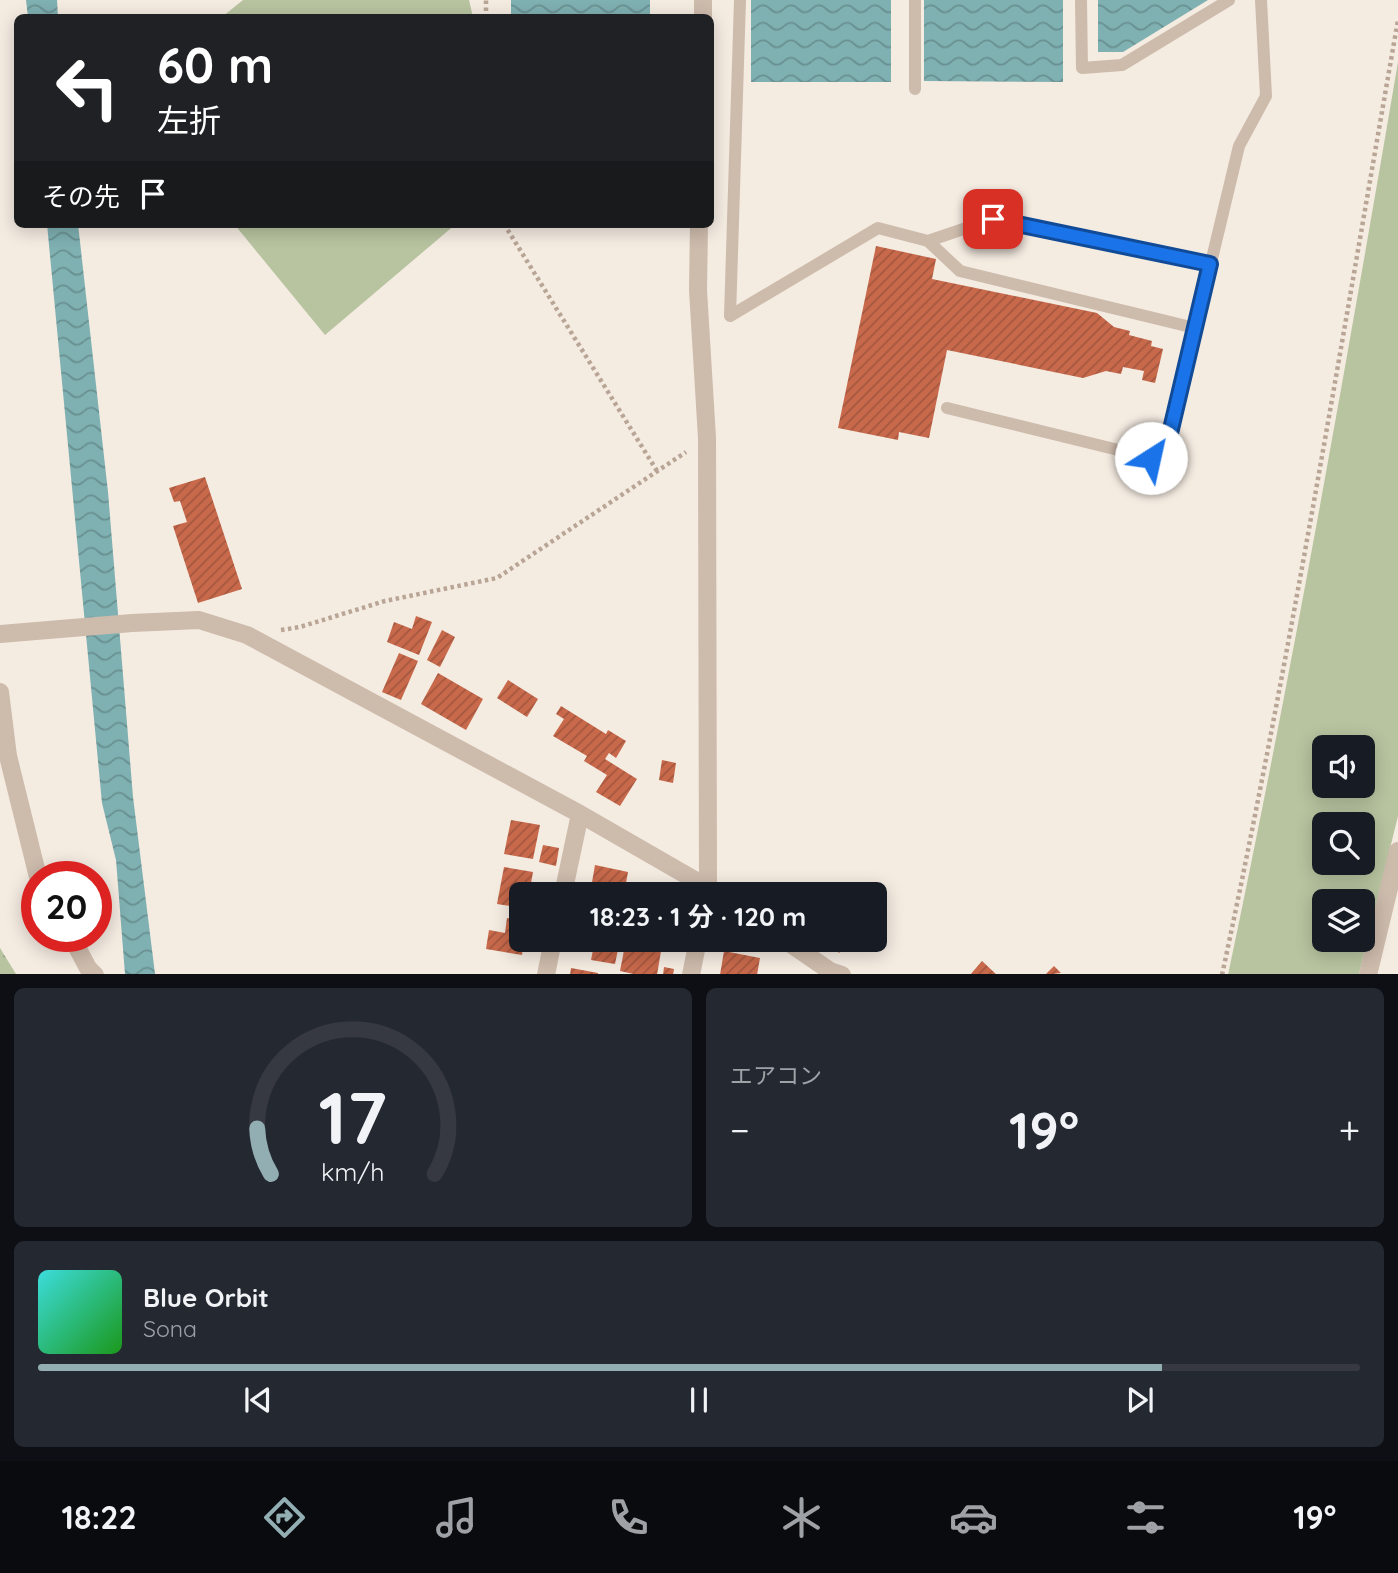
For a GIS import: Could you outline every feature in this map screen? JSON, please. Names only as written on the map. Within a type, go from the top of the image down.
[{"type":"street","points":[[699,228],[698,290],[707,438],[711,882]]},
{"type":"street","points":[[0,634],[199,620],[247,635],[580,814],[694,882]]},
{"type":"street","points":[[0,692],[8,756],[34,861]]},
{"type":"street","points":[[566,882],[580,814]]},
{"type":"street","points":[[1368,974],[1398,851]]},
{"type":"street","points":[[80,952],[91,971]]},
{"type":"street","points":[[546,974],[551,952]]},
{"type":"street","points":[[691,974],[696,952]]},
{"type":"street","points":[[802,952],[839,974]]},
{"type":"lane","points":[[740,0],[730,316],[878,228],[928,241],[960,271],[1195,328]]},
{"type":"lane","points":[[915,0],[915,89]]},
{"type":"lane","points":[[1082,0],[1082,68],[1122,65],[1229,0]]},
{"type":"lane","points":[[947,408],[1151,458],[1167,446],[1238,146],[1266,96],[1261,0]]},
{"type":"lane","points":[[928,241],[993,219],[1210,264]]},
{"type":"path","points":[[1222,974],[1297,600],[1398,20]]},
{"type":"path","points":[[506,228],[657,471]]},
{"type":"path","points":[[247,635],[300,627],[385,601],[497,578],[707,438]]},
{"type":"green space","points":[[243,0],[469,0],[472,14],[226,14]]},
{"type":"green space","points":[[1398,62],[1398,816],[1375,909],[1375,889],[1312,889],[1312,952],[1364,952],[1359,974],[1228,974],[1296,633]]},
{"type":"green space","points":[[237,228],[451,228],[325,335]]},
{"type":"green space","points":[[0,948],[16,974],[0,974]]},
{"type":"water","points":[[26,0],[57,0],[58,14],[28,14]]},
{"type":"water","points":[[511,0],[650,0],[650,14],[511,14]]},
{"type":"water","points":[[751,0],[891,0],[891,82],[751,82]]},
{"type":"water","points":[[924,0],[1063,0],[1063,82],[924,81]]},
{"type":"water","points":[[1098,0],[1208,0],[1123,52],[1098,52]]},
{"type":"water","points":[[47,228],[78,228],[108,492],[133,797],[155,974],[125,974],[116,860],[102,803]]},
{"type":"building","points":[[876,246],[936,259],[932,279],[1097,313],[1114,327],[1130,331],[1129,335],[1152,341],[1151,346],[1163,349],[1155,383],[1142,380],[1144,371],[1123,367],[1121,374],[1106,371],[1083,378],[947,350],[929,438],[899,432],[898,440],[838,428]]},
{"type":"building","points":[[205,477],[242,589],[198,603],[173,526],[187,522],[180,501],[174,502],[169,488]]},
{"type":"building","points":[[416,616],[432,622],[419,655],[387,642],[394,622],[412,629]]},
{"type":"building","points":[[442,630],[455,637],[440,667],[427,660]]},
{"type":"building","points":[[399,653],[418,661],[401,700],[382,692]]},
{"type":"building","points":[[438,673],[483,699],[466,730],[421,704]]},
{"type":"building","points":[[508,680],[538,699],[527,717],[497,698]]},
{"type":"building","points":[[561,706],[606,734],[608,730],[626,741],[616,758],[609,753],[605,759],[637,779],[620,806],[596,792],[607,775],[584,761],[587,756],[553,736],[564,719],[556,714]]},
{"type":"building","points":[[662,760],[676,763],[673,783],[659,780]]},
{"type":"building","points":[[511,820],[540,825],[533,859],[504,854]]},
{"type":"building","points":[[543,845],[559,848],[556,866],[539,862]]},
{"type":"building","points":[[595,865],[628,872],[626,882],[592,882]]},
{"type":"building","points":[[504,867],[533,872],[531,882],[509,882],[509,906],[497,904]]},
{"type":"building","points":[[509,918],[509,952],[522,952],[522,955],[486,949],[489,930],[505,933]]},
{"type":"building","points":[[593,952],[618,952],[615,964],[591,960]]},
{"type":"building","points":[[624,952],[661,952],[657,974],[620,971]]},
{"type":"building","points":[[724,952],[760,958],[757,974],[720,974]]},
{"type":"building","points":[[982,961],[996,974],[971,974]]},
{"type":"building","points":[[1054,966],[1061,973],[1053,974],[1046,974]]},
{"type":"building","points":[[664,967],[674,969],[673,974],[663,974]]},
{"type":"building","points":[[571,968],[598,973],[598,974],[570,974]]},
{"type":"route","points":[[993,219],[1210,264],[1167,446],[1151,458]]}]
